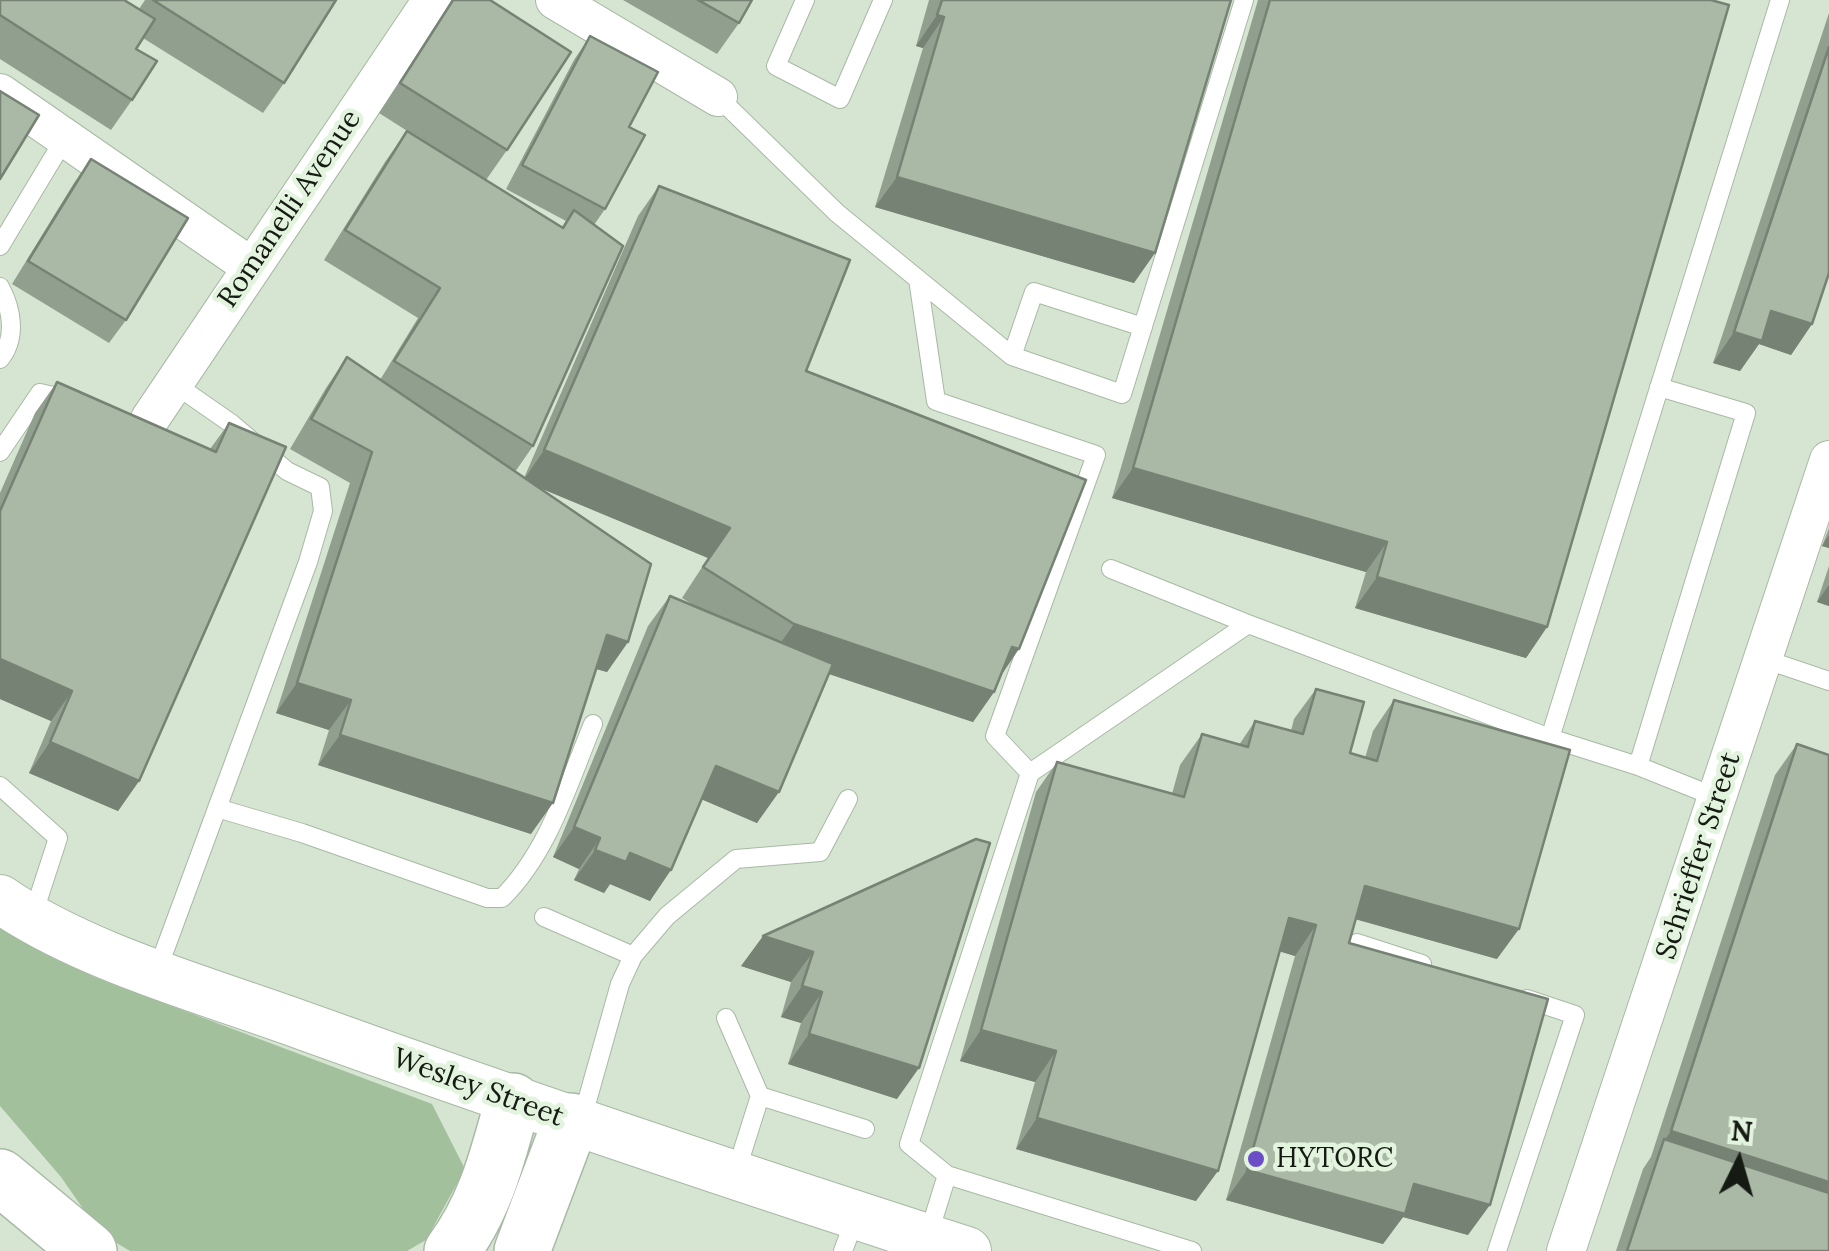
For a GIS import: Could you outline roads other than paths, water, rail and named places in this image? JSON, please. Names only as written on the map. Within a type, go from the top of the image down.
[{"type":"highway","points":[[452,1251],[473,1224],[492,1176],[513,1101]]},
{"type":"highway","points":[[522,1251],[576,1123]]},
{"type":"highway","points":[[0,1177],[88,1251]]},
{"type":"street","name":"Romanelli Avenue","points":[[140,417],[173,383],[432,0]]},
{"type":"street","points":[[556,0],[718,97]]},
{"type":"street","points":[[0,93],[250,266]]},
{"type":"street","name":"Schrieffer Street","points":[[1566,1251],[1828,470]]},
{"type":"street","name":"Wesley Street","points":[[16,908],[65,935],[157,972],[513,1101],[735,1176],[850,1233],[948,1245]]},
{"type":"lane","points":[[805,0],[776,66],[840,99],[883,0]]},
{"type":"lane","points":[[718,97],[836,213],[1012,356],[1122,394],[1244,0]]},
{"type":"lane","points":[[1550,738],[1780,0]]},
{"type":"lane","points":[[0,246],[66,138]]},
{"type":"lane","points":[[918,279],[936,401],[1096,454],[995,736],[1030,773]]},
{"type":"lane","points":[[0,286],[8,301],[12,328],[0,359]]},
{"type":"lane","points":[[1012,356],[1034,292],[1143,326]]},
{"type":"lane","points":[[157,972],[308,562],[323,510],[320,487],[287,471],[232,424],[173,383]]},
{"type":"lane","points":[[1638,766],[1746,413],[1660,387]]},
{"type":"lane","points":[[0,452],[40,393],[95,405]]},
{"type":"lane","points":[[1111,569],[1718,799]]},
{"type":"lane","points":[[1188,1250],[947,1175],[908,1144],[1030,773],[1248,624]]},
{"type":"lane","points":[[1764,659],[1829,681]]},
{"type":"lane","points":[[217,808],[302,833],[488,898],[502,898],[515,885],[547,835],[593,724]]},
{"type":"lane","points":[[0,786],[58,838],[16,908]]},
{"type":"lane","points":[[576,1123],[620,984],[633,956],[667,916],[736,858],[820,852],[848,800]]},
{"type":"lane","points":[[544,916],[633,956]]},
{"type":"lane","points":[[1358,943],[1448,973]]},
{"type":"lane","points":[[1496,1251],[1576,1015],[1503,991]]},
{"type":"lane","points":[[726,1018],[760,1096],[735,1176]]},
{"type":"lane","points":[[760,1096],[865,1129]]},
{"type":"lane","points":[[947,1175],[948,1245]]},
{"type":"place","name":"HYTORC","points":[[1256,1159]]}]
